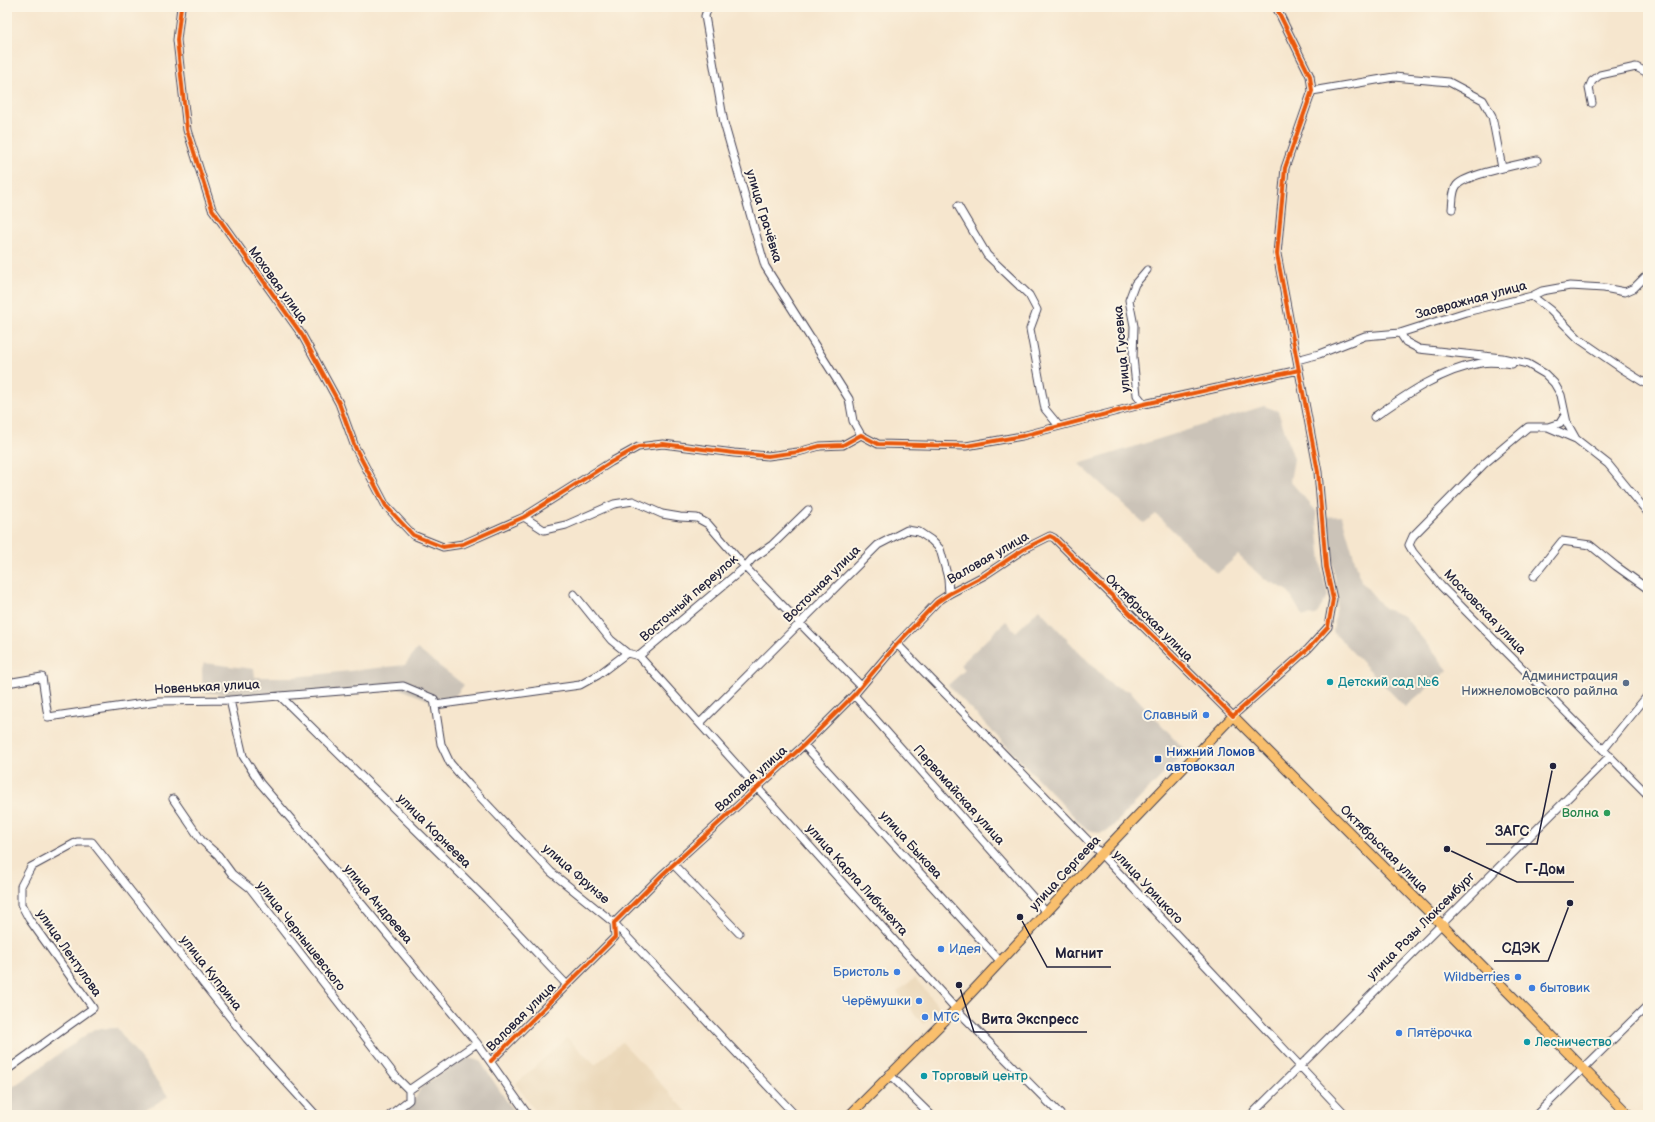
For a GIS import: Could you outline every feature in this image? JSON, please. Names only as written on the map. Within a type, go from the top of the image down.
[{"type":"main road","name":"улица Сергеева","points":[[850,1115],[889,1074],[956,1009],[1232,716]]},
{"type":"main road","name":"Октябрьская улица","points":[[1232,716],[1441,924],[1629,1115]]},
{"type":"street","name":"Моховая улица","points":[[181,7],[177,40],[187,130],[212,209],[302,335],[339,403],[355,447],[386,506],[414,535],[443,547],[463,544],[524,517],[611,462],[638,447],[663,444],[768,456],[798,452],[820,446],[844,445],[861,435]]},
{"type":"street","name":"улица Грачёвка","points":[[708,7],[705,16],[724,123],[765,266],[849,399],[853,421],[861,435]]},
{"type":"street","points":[[1232,716],[1308,649],[1328,627],[1333,599],[1326,567],[1318,472],[1277,254],[1285,168],[1312,91],[1310,76],[1276,7]]},
{"type":"street","points":[[1592,103],[1589,88],[1592,81],[1600,74],[1636,67],[1648,73]]},
{"type":"street","points":[[1312,91],[1394,77],[1449,82],[1483,100],[1492,116],[1502,168]]},
{"type":"street","points":[[1452,209],[1453,195],[1456,186],[1463,180],[1502,168],[1537,160]]},
{"type":"street","points":[[958,206],[987,255],[1029,295],[1037,310],[1030,329],[1045,409],[1059,426]]},
{"type":"street","name":"улица Гусевка","points":[[1144,404],[1137,395],[1133,357],[1134,326],[1129,300],[1135,284],[1147,270]]},
{"type":"street","name":"Заовражная улица","points":[[1297,360],[1319,354],[1365,336],[1400,333],[1466,312],[1532,296],[1542,291],[1570,286],[1604,288],[1624,292],[1634,288],[1648,274]]},
{"type":"street","points":[[1532,296],[1550,310],[1579,339],[1648,385]]},
{"type":"street","points":[[1400,333],[1406,342],[1418,349],[1502,358],[1528,364],[1545,374],[1554,383],[1561,395],[1570,430],[1576,439]]},
{"type":"street","points":[[1374,417],[1415,389],[1448,373],[1482,363],[1528,364]]},
{"type":"street","points":[[861,435],[878,444],[966,446],[1022,436],[1144,404],[1299,370]]},
{"type":"street","points":[[1548,427],[1560,423],[1565,415]]},
{"type":"street","name":"Московская улица","points":[[1548,427],[1528,427],[1500,449],[1413,536],[1409,545],[1412,552],[1441,586],[1648,795]]},
{"type":"street","points":[[1548,427],[1576,439],[1608,464],[1648,513]]},
{"type":"street","points":[[524,517],[544,530],[566,525],[614,504],[633,501],[662,514],[697,518],[708,524],[745,567],[861,686]]},
{"type":"street","name":"Восточный переулок","points":[[626,653],[639,656],[745,567],[752,559],[772,545],[808,510]]},
{"type":"street","name":"Восточная улица","points":[[700,723],[878,545],[907,530],[919,532],[931,540],[940,549],[948,578],[949,594]]},
{"type":"street","name":"Октябрьская улица","points":[[1050,536],[1091,574],[1232,716]]},
{"type":"street","name":"Валовая улица","points":[[491,1061],[615,937],[614,924],[673,864],[804,745],[854,695],[897,644],[937,602],[1050,536]]},
{"type":"street","points":[[1534,576],[1562,541],[1590,545],[1648,589]]},
{"type":"street","points":[[435,705],[580,685],[598,675],[626,653],[610,640],[574,594]]},
{"type":"street","name":"улица Урицкого","points":[[897,644],[1101,854],[1346,1115]]},
{"type":"street","name":"улица Карла Либкнехта","points":[[639,656],[956,1009],[1061,1115]]},
{"type":"street","name":"Новенькая улица","points":[[7,683],[42,678],[48,717],[158,701],[230,700],[403,686],[434,699],[435,705]]},
{"type":"street","name":"Первомайская улица","points":[[854,695],[1046,912]]},
{"type":"street","points":[[1604,750],[1648,695]]},
{"type":"street","name":"улица Корнеева","points":[[280,696],[487,900],[568,985]]},
{"type":"street","name":"улица Андреева","points":[[230,700],[243,756],[260,783],[477,1043],[528,1115]]},
{"type":"street","name":"улица Фрунзе","points":[[435,705],[441,744],[450,763],[469,785],[551,872],[614,924],[795,1115]]},
{"type":"street","name":"улица Быкова","points":[[804,745],[1000,961]]},
{"type":"street","name":"улица Розы Люксембург","points":[[1251,1115],[1299,1065],[1610,756]]},
{"type":"street","name":"улица Чернышевского","points":[[173,799],[201,840],[218,855],[232,874],[250,888],[397,1078],[409,1090]]},
{"type":"street","name":"улица Лентулова","points":[[7,1070],[93,1008],[29,919],[21,904],[21,886],[31,867],[77,842],[92,842]]},
{"type":"street","name":"улица Куприна","points":[[92,842],[247,1039],[313,1114]]},
{"type":"street","points":[[673,864],[739,933]]},
{"type":"street","points":[[1536,1115],[1648,1005]]},
{"type":"street","points":[[390,1115],[409,1100],[409,1090],[477,1043]]},
{"type":"street","points":[[889,1074],[930,1115]]},
{"type":"shaded area","points":[[1264,406],[1278,411],[1294,459],[1290,481],[1316,511],[1322,572],[1328,596],[1316,615],[1303,616],[1287,590],[1264,579],[1238,555],[1217,574],[1156,514],[1144,523],[1079,464]]},
{"type":"shaded area","points":[[1342,516],[1361,581],[1385,609],[1404,616],[1448,670],[1405,707],[1333,632],[1338,599],[1326,517]]},
{"type":"shaded area","points":[[1039,609],[1113,686],[1130,691],[1186,751],[1108,831],[1098,833],[1085,828],[948,685],[965,670],[960,665],[1006,621],[1016,632]]},
{"type":"shaded area","points":[[417,649],[464,685],[455,696],[431,701],[396,687],[298,697],[203,693],[202,670],[204,663],[254,669],[255,677],[294,677],[405,665]]},
{"type":"shaded area","name":"Черёмушки","points":[[915,978],[941,1009],[923,1024],[897,992]]},
{"type":"shaded area","points":[[117,1028],[168,1096],[138,1115],[9,1115],[7,1112],[7,1091],[94,1029]]},
{"type":"shaded area","points":[[567,1038],[595,1065],[622,1042],[690,1115],[538,1115],[516,1084]]},
{"type":"shaded area","points":[[465,1057],[480,1061],[516,1115],[396,1115],[415,1099],[421,1087]]},
{"type":"cycle path","points":[[181,7],[177,40],[187,130],[212,209],[302,335],[339,403],[355,447],[386,506],[413,535],[443,547],[463,544],[524,517],[611,462],[638,447],[663,444],[768,456],[798,452],[820,446],[843,445],[861,435],[878,444],[966,446],[1022,436],[1144,404],[1299,370]]},
{"type":"cycle path","points":[[491,1061],[615,937],[614,923],[663,874],[804,745],[854,695],[897,644],[937,602],[985,575],[1024,549],[1050,536],[1054,538],[1233,716],[1308,649],[1328,627],[1333,599],[1326,567],[1318,472],[1277,254],[1285,168],[1312,91],[1310,76],[1276,7]]},
{"type":"place","name":"Детский сад №6","points":[[1330,682]]},
{"type":"place","name":"Администрация Нижнеломовского райлна","points":[[1626,683]]},
{"type":"place","name":"Славный","points":[[1206,715]]},
{"type":"place","name":"Нижний Ломов автовокзал","points":[[1158,759]]},
{"type":"place","name":"ЗАГС","points":[[1553,766]]},
{"type":"place","name":"Волна","points":[[1607,813]]},
{"type":"place","name":"Г-Дом","points":[[1447,849]]},
{"type":"place","name":"СДЭК","points":[[1570,903]]},
{"type":"place","name":"Магнит","points":[[1020,917]]},
{"type":"place","name":"Идея","points":[[941,949]]},
{"type":"place","name":"Бристоль","points":[[897,972]]},
{"type":"place","name":"Wildberries","points":[[1518,977]]},
{"type":"place","name":"Вита Экспресс","points":[[959,985]]},
{"type":"place","name":"бытовик","points":[[1532,988]]},
{"type":"place","name":"Черёмушки","points":[[919,1001]]},
{"type":"place","name":"МТС","points":[[925,1017]]},
{"type":"place","name":"Пятёрочка","points":[[1399,1033]]},
{"type":"place","name":"Лесничество","points":[[1527,1042]]},
{"type":"place","name":"Торговый центр","points":[[924,1076]]}]
